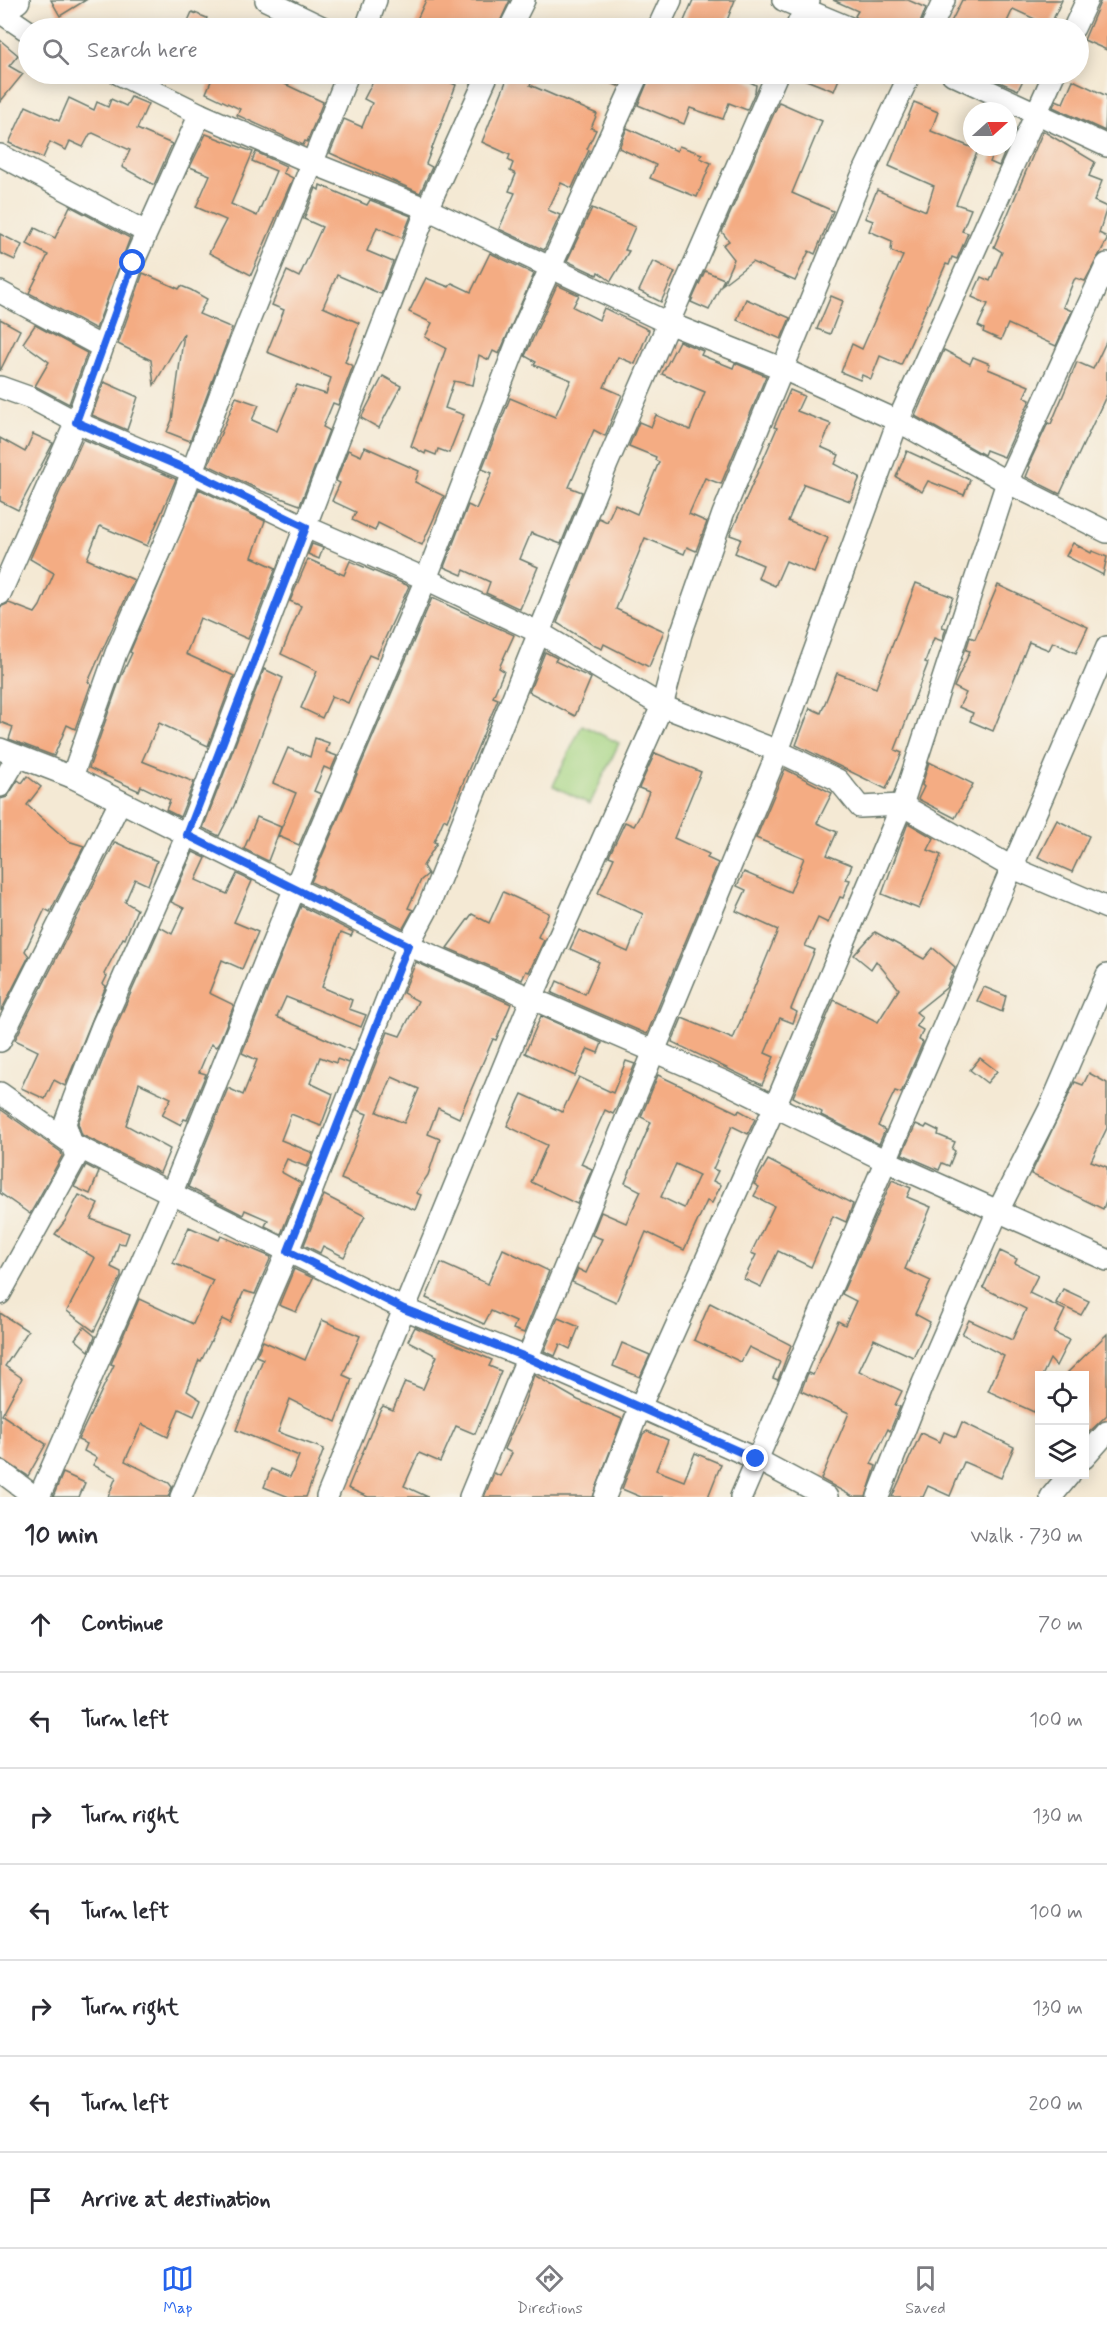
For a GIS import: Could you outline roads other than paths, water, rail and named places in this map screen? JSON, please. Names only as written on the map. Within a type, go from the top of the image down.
[{"type":"main road","points":[[0,11],[16,0]]},
{"type":"street","points":[[266,0],[303,18]]},
{"type":"street","points":[[370,18],[376,0]]},
{"type":"street","points":[[515,18],[524,0]]},
{"type":"street","points":[[663,18],[671,0]]},
{"type":"street","points":[[783,0],[807,4],[832,18]]},
{"type":"street","points":[[936,18],[944,0]]},
{"type":"street","points":[[1079,18],[1087,0]]},
{"type":"street","points":[[801,18],[807,4]]},
{"type":"street","points":[[0,11],[18,24]]},
{"type":"street","points":[[140,84],[312,164],[427,209],[668,323],[782,368],[898,421],[1007,482],[1107,532]]},
{"type":"street","points":[[72,777],[116,653],[193,472],[232,363],[344,84]]},
{"type":"street","points":[[0,1294],[76,1157],[65,1124],[74,1098],[102,1026],[187,835],[427,209],[483,84]]},
{"type":"street","points":[[0,1471],[37,1497],[172,1192],[294,890],[426,579],[491,405],[549,267],[633,84]]},
{"type":"street","points":[[181,1497],[288,1251],[408,945],[428,908],[591,501],[773,84]]},
{"type":"street","points":[[327,1497],[531,1000],[662,706],[681,634],[723,514],[861,178],[905,84]]},
{"type":"street","points":[[974,84],[1107,146]]},
{"type":"street","points":[[470,1497],[778,751],[898,421],[1049,84]]},
{"type":"street","points":[[0,594],[76,422],[146,232],[201,114]]},
{"type":"street","points":[[0,155],[146,232]]},
{"type":"street","points":[[604,1497],[640,1407],[775,1106],[902,805],[1007,482],[1107,264]]},
{"type":"street","points":[[0,292],[102,347]]},
{"type":"street","points":[[0,387],[31,398],[76,422],[193,472],[306,527],[426,579],[540,633],[662,706],[778,751],[838,780],[860,807],[902,805],[1013,868],[1107,908]]},
{"type":"street","points":[[741,1497],[884,1160],[1013,868],[1107,647]]},
{"type":"street","points":[[0,786],[9,752],[72,777],[408,945],[531,1000],[654,1051],[775,1106],[997,1213],[1107,1260]]},
{"type":"street","points":[[0,1041],[120,802]]},
{"type":"street","points":[[878,1497],[923,1383],[997,1213],[1049,1110],[1107,975]]},
{"type":"street","points":[[0,1093],[72,1144],[404,1309],[528,1358],[640,1407],[756,1459],[827,1497]]},
{"type":"street","points":[[1089,1452],[1107,1432]]},
{"type":"street","points":[[1051,1497],[1066,1479]]}]
